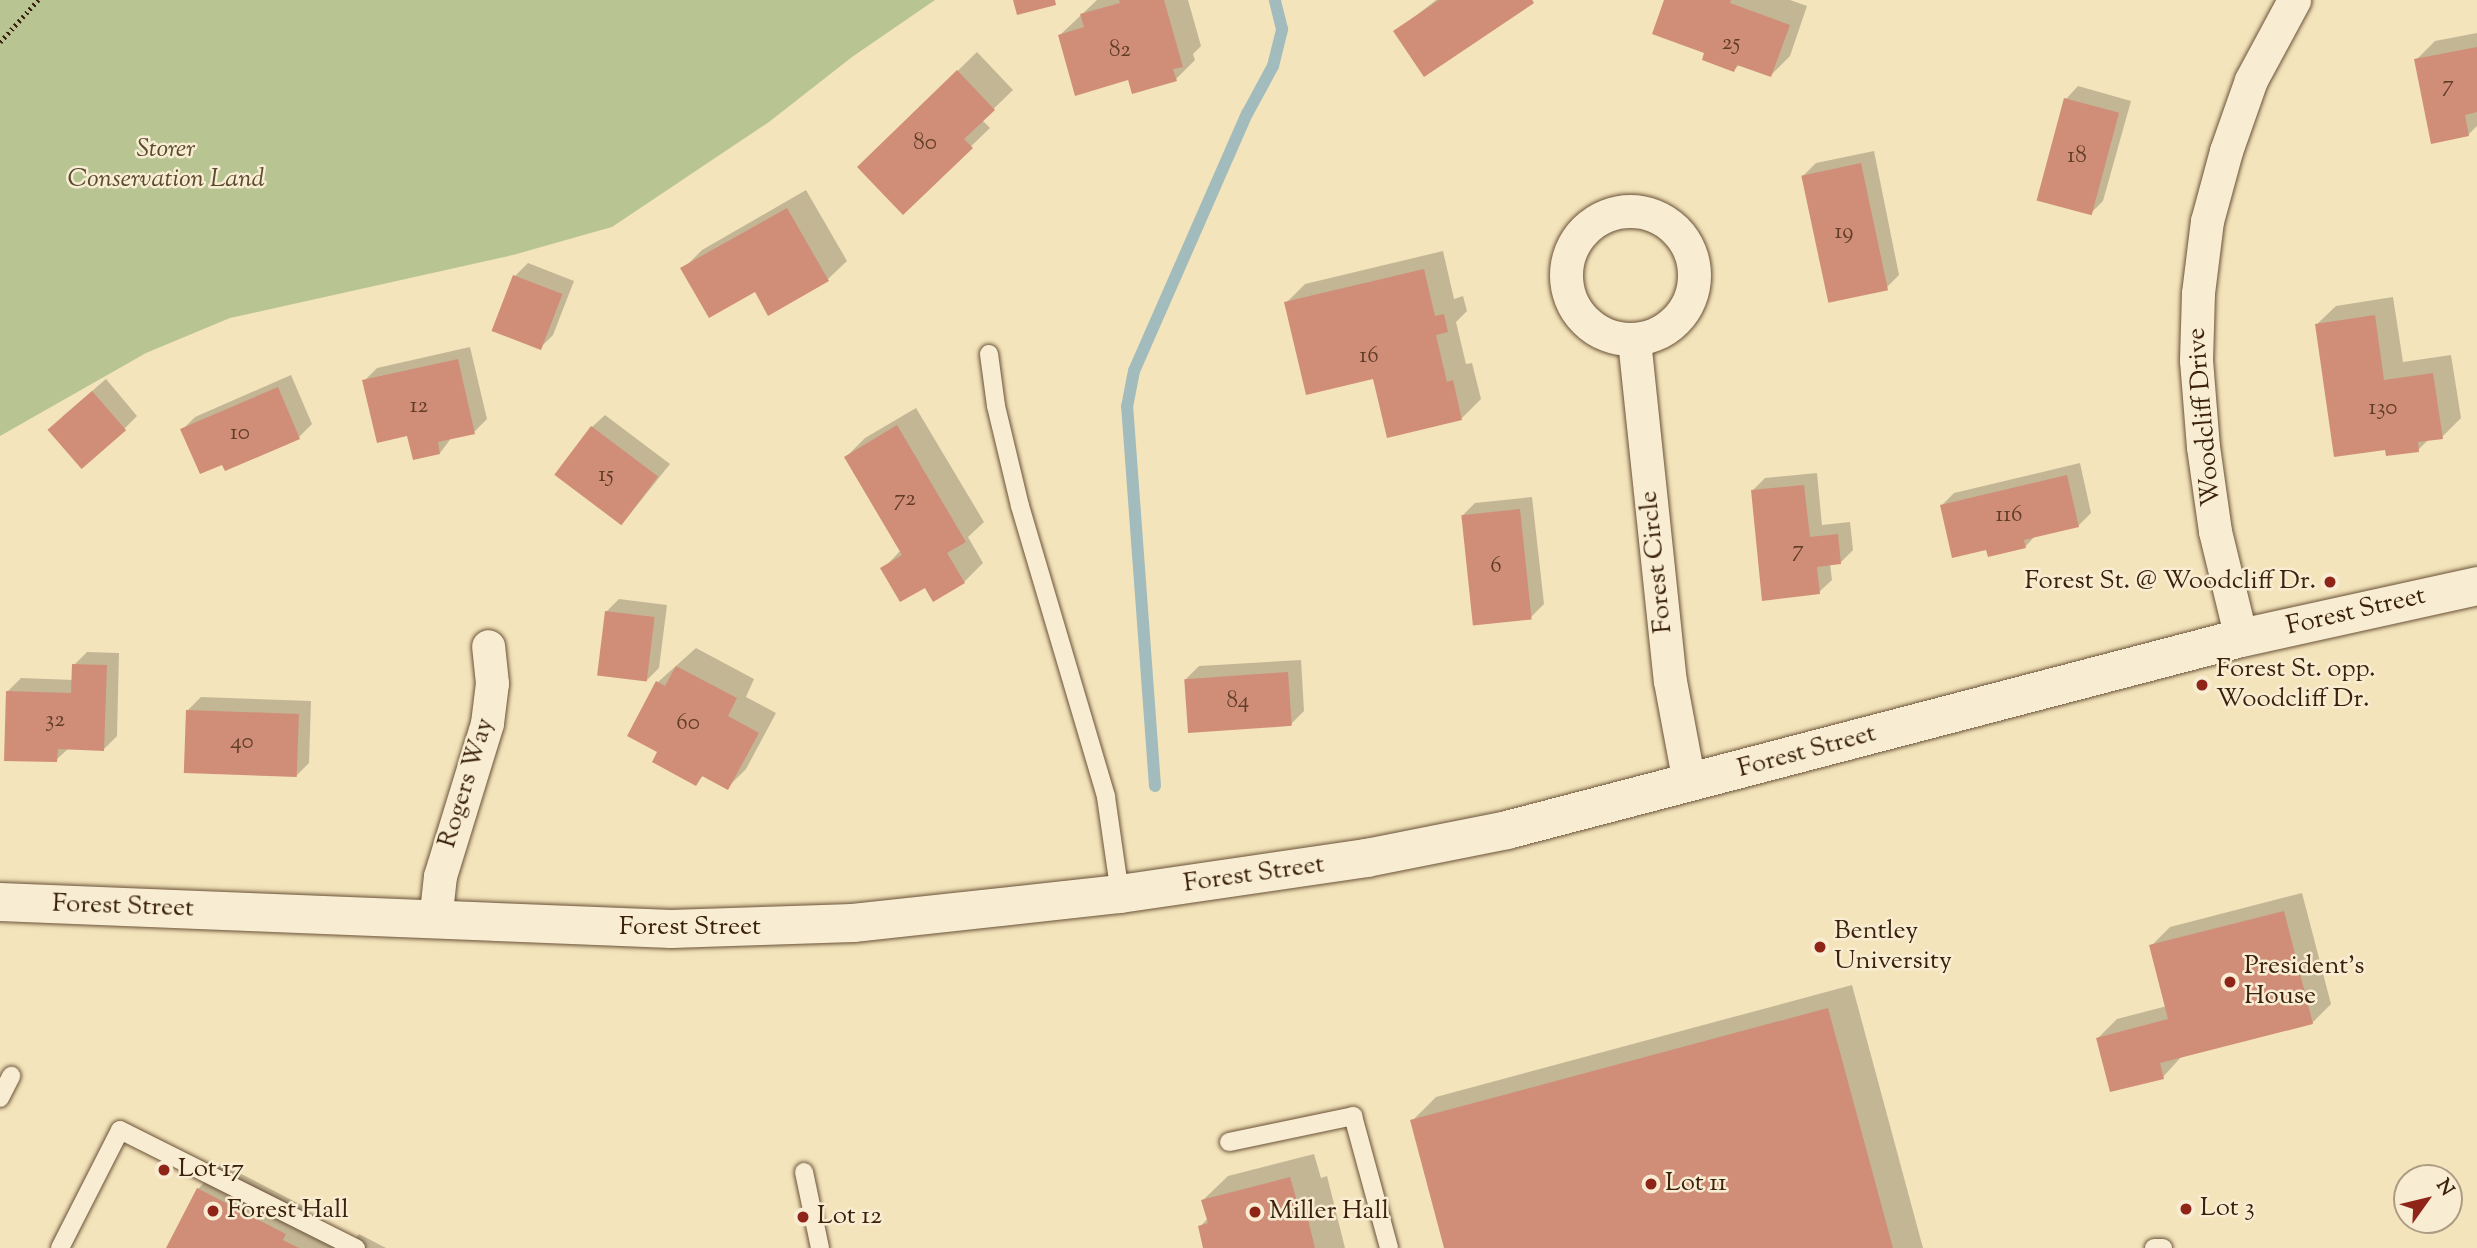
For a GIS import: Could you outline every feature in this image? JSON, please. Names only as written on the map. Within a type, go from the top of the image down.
[{"type":"street","name":"Woodcliff Drive","points":[[2241,638],[2215,531],[2203,447],[2196,360],[2198,293],[2207,221],[2230,138],[2251,80],[2294,0]]},
{"type":"street","name":"Forest Circle","points":[[1634,340],[1670,681],[1689,783]]},
{"type":"street","name":"Forest Street","points":[[0,902],[671,929],[798,927],[920,918],[1120,894],[1438,845],[1689,783],[2241,638],[2477,586]]},
{"type":"street","name":"Rogers Way","points":[[435,920],[442,867],[488,723],[492,683],[488,646]]},
{"type":"lane","points":[[989,354],[996,406],[1013,480],[1106,797],[1120,894]]},
{"type":"lane","points":[[0,1098],[11,1076]]},
{"type":"lane","points":[[1228,1142],[1353,1116],[1389,1248]]},
{"type":"lane","points":[[60,1248],[120,1130],[356,1248]]},
{"type":"lane","points":[[804,1172],[820,1248]]},
{"type":"lane","points":[[2154,1248],[2163,1248]]},
{"type":"path","points":[[0,42],[38,0]]},
{"type":"green space","name":"Storer Conservation Land","points":[[0,0],[935,0],[852,57],[769,122],[612,227],[513,255],[230,318],[146,353],[0,436]]},
{"type":"building","points":[[1013,0],[1055,0],[1056,5],[1017,15]]},
{"type":"building","points":[[1119,0],[1164,0],[1183,67],[1173,69],[1177,81],[1132,94],[1128,80],[1075,96],[1058,35],[1084,27],[1080,14],[1120,3]]},
{"type":"building","points":[[1439,0],[1532,0],[1534,3],[1424,77],[1393,31]]},
{"type":"building","points":[[1664,0],[1731,0],[1730,3],[1790,25],[1771,77],[1737,65],[1734,72],[1702,60],[1704,53],[1652,34]]},
{"type":"building","points":[[2477,47],[2477,112],[2465,115],[2469,136],[2431,144],[2414,59]]},
{"type":"building","points":[[957,70],[995,110],[964,139],[973,148],[903,215],[857,167]]},
{"type":"building","points":[[2064,98],[2119,113],[2092,215],[2037,200]]},
{"type":"building","points":[[1861,163],[1888,290],[1828,303],[1801,176]]},
{"type":"building","points":[[787,208],[829,281],[768,316],[755,292],[709,318],[680,268]]},
{"type":"building","points":[[1424,269],[1435,316],[1444,314],[1448,332],[1436,335],[1447,382],[1453,380],[1462,420],[1387,438],[1373,379],[1306,395],[1284,302]]},
{"type":"building","points":[[513,275],[562,294],[541,350],[491,331]]},
{"type":"building","points":[[2375,315],[2384,380],[2433,373],[2443,439],[2418,442],[2419,452],[2386,456],[2385,450],[2334,457],[2315,324]]},
{"type":"building","points":[[458,359],[475,434],[438,442],[440,454],[413,460],[407,436],[377,443],[362,380]]},
{"type":"building","points":[[278,387],[300,439],[225,471],[222,465],[200,474],[180,429]]},
{"type":"building","points":[[92,391],[126,430],[82,469],[47,430]]},
{"type":"building","points":[[897,425],[966,542],[947,553],[965,583],[933,602],[925,588],[900,602],[880,568],[902,555],[844,457]]},
{"type":"building","points":[[591,426],[658,477],[621,525],[554,475]]},
{"type":"building","points":[[2067,475],[2079,527],[2024,540],[2026,548],[1988,557],[1986,550],[1952,558],[1940,505]]},
{"type":"building","points":[[1804,485],[1810,537],[1838,534],[1841,564],[1817,567],[1820,594],[1762,601],[1751,490]]},
{"type":"building","points":[[1520,509],[1532,619],[1473,626],[1461,515]]},
{"type":"building","points":[[605,611],[655,617],[647,682],[597,676]]},
{"type":"building","points":[[72,664],[107,665],[104,751],[58,749],[57,762],[4,761],[6,691],[71,693]]},
{"type":"building","points":[[676,666],[737,698],[728,716],[759,733],[728,790],[702,776],[696,786],[652,762],[657,752],[627,736],[656,681],[665,686]]},
{"type":"building","points":[[1288,672],[1292,726],[1188,733],[1184,679]]},
{"type":"building","points":[[186,710],[299,714],[297,777],[184,773]]},
{"type":"building","name":"President's House","points":[[2284,911],[2313,1024],[2160,1063],[2164,1079],[2110,1092],[2096,1038],[2168,1019],[2149,945]]},
{"type":"building","name":"Lot 11","points":[[1828,1008],[1893,1248],[1444,1248],[1410,1120]]},
{"type":"building","name":"Miller Hall","points":[[1290,1177],[1297,1201],[1303,1199],[1315,1248],[1203,1248],[1198,1226],[1208,1223],[1201,1200]]},
{"type":"building","name":"Forest Hall","points":[[197,1188],[286,1234],[283,1240],[299,1248],[166,1248]]},
{"type":"waterway","points":[[1155,786],[1127,407],[1134,371],[1247,114],[1273,66],[1282,29],[1275,0]]},
{"type":"place","name":"Forest St. @ Woodcliff Dr.","points":[[2330,582]]},
{"type":"place","name":"Forest St. opp. Woodcliff Dr.","points":[[2202,685]]},
{"type":"place","name":"Bentley University","points":[[1820,947]]},
{"type":"place","name":"President's House","points":[[2230,982]]},
{"type":"place","name":"Lot 17","points":[[164,1170]]},
{"type":"place","name":"Lot 11","points":[[1651,1184]]},
{"type":"place","name":"Lot 3","points":[[2186,1209]]},
{"type":"place","name":"Forest Hall","points":[[213,1211]]},
{"type":"place","name":"Miller Hall","points":[[1255,1212]]},
{"type":"place","name":"Lot 12","points":[[803,1217]]}]
